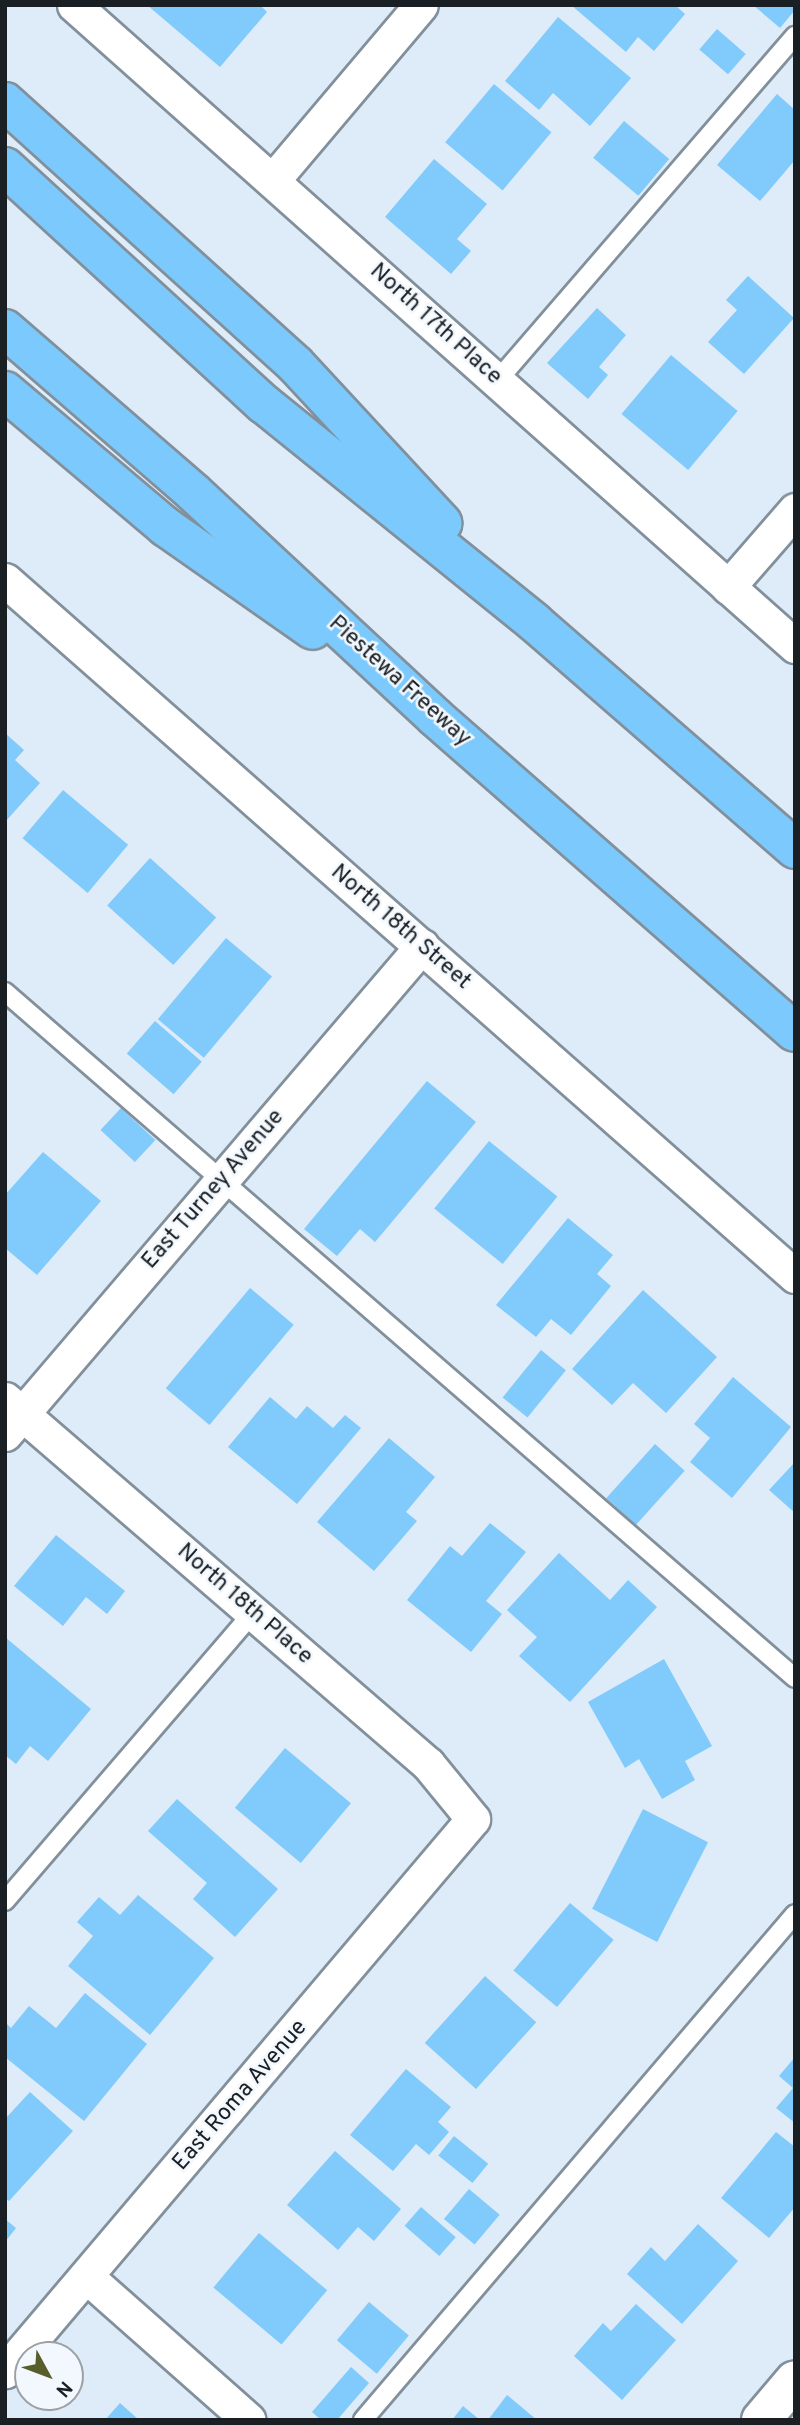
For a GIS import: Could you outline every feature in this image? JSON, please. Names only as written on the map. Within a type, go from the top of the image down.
[{"type":"highway","points":[[5,102],[295,365],[534,622]]},
{"type":"highway","points":[[5,167],[264,404],[534,622],[795,849]]},
{"type":"highway","name":"Piestewa Freeway","points":[[5,330],[193,492],[435,717],[795,1032]]},
{"type":"highway","points":[[5,391],[166,527],[435,717]]},
{"type":"street","name":"North 17th Place","points":[[74,5],[795,646]]},
{"type":"street","points":[[273,180],[421,5]]},
{"type":"street","points":[[728,587],[795,510]]},
{"type":"street","name":"North 18th Street","points":[[5,580],[795,1276]]},
{"type":"street","name":"East Turney Avenue","points":[[11,1415],[222,1181],[422,946]]},
{"type":"street","name":"North 18th Place","points":[[11,1415],[253,1613],[428,1764],[473,1819]]},
{"type":"street","name":"East Roma Avenue","points":[[5,2371],[473,1819]]},
{"type":"street","points":[[86,2276],[249,2420]]},
{"type":"street","points":[[761,2420],[795,2380]]},
{"type":"lane","points":[[497,381],[795,36]]},
{"type":"lane","points":[[5,992],[795,1678]]},
{"type":"lane","points":[[5,1901],[253,1613]]},
{"type":"lane","points":[[363,2420],[795,1914]]},
{"type":"building","points":[[147,5],[260,5],[267,12],[220,67]]},
{"type":"building","points":[[571,5],[675,5],[685,14],[654,51],[638,37],[626,52]]},
{"type":"building","points":[[753,5],[795,5],[795,10],[780,28]]},
{"type":"building","points":[[558,17],[631,78],[590,126],[553,93],[539,110],[505,81]]},
{"type":"building","points":[[717,29],[746,54],[728,74],[699,49]]},
{"type":"building","points":[[494,84],[551,132],[503,190],[445,142]]},
{"type":"building","points":[[777,94],[795,110],[795,160],[760,201],[717,165]]},
{"type":"building","points":[[624,121],[669,159],[638,196],[593,158]]},
{"type":"building","points":[[434,159],[487,204],[457,239],[471,251],[451,274],[385,217]]},
{"type":"building","points":[[748,276],[794,318],[744,374],[708,342],[737,310],[726,300]]},
{"type":"building","points":[[597,308],[626,335],[599,367],[608,375],[588,399],[547,363]]},
{"type":"building","points":[[671,355],[738,411],[688,470],[622,414]]},
{"type":"building","points":[[5,733],[24,750],[15,760],[40,783],[5,822]]},
{"type":"building","points":[[63,790],[128,845],[88,893],[23,838]]},
{"type":"building","points":[[150,858],[216,918],[173,965],[107,906]]},
{"type":"building","points":[[226,938],[272,977],[204,1058],[158,1019]]},
{"type":"building","points":[[155,1021],[202,1062],[174,1094],[127,1053]]},
{"type":"building","points":[[427,1081],[476,1122],[375,1242],[360,1229],[337,1256],[304,1229]]},
{"type":"building","points":[[121,1108],[155,1140],[135,1162],[101,1130]]},
{"type":"building","points":[[489,1141],[557,1196],[503,1264],[434,1209]]},
{"type":"building","points":[[43,1152],[101,1201],[37,1275],[5,1248],[5,1195]]},
{"type":"building","points":[[568,1218],[613,1255],[597,1274],[611,1286],[571,1335],[551,1319],[536,1337],[496,1305]]},
{"type":"building","points":[[250,1288],[294,1325],[209,1425],[166,1388]]},
{"type":"building","points":[[643,1290],[717,1357],[666,1413],[633,1383],[612,1405],[572,1369]]},
{"type":"building","points":[[541,1350],[566,1370],[527,1418],[503,1397]]},
{"type":"building","points":[[733,1377],[791,1427],[732,1498],[690,1462],[710,1438],[694,1424]]},
{"type":"building","points":[[270,1397],[296,1419],[307,1406],[333,1428],[345,1415],[361,1428],[297,1504],[228,1447]]},
{"type":"building","points":[[389,1438],[435,1477],[406,1512],[417,1521],[374,1571],[317,1522]]},
{"type":"building","points":[[655,1444],[685,1471],[636,1525],[606,1498]]},
{"type":"building","points":[[795,1462],[795,1513],[769,1490]]},
{"type":"building","points":[[490,1523],[526,1552],[486,1601],[502,1614],[471,1652],[407,1600],[450,1546],[462,1556]]},
{"type":"building","points":[[56,1535],[125,1591],[107,1614],[86,1597],[63,1626],[14,1586]]},
{"type":"building","points":[[559,1553],[610,1600],[628,1580],[657,1607],[570,1702],[519,1656],[537,1637],[507,1610]]},
{"type":"building","points":[[5,1637],[91,1709],[48,1761],[30,1746],[16,1764],[5,1755]]},
{"type":"building","points":[[664,1659],[712,1746],[685,1761],[695,1780],[662,1799],[639,1759],[625,1768],[588,1702]]},
{"type":"building","points":[[285,1748],[351,1803],[301,1863],[235,1808]]},
{"type":"building","points":[[177,1799],[278,1889],[235,1937],[193,1899],[207,1883],[148,1831]]},
{"type":"building","points":[[643,1809],[708,1842],[657,1942],[592,1909]]},
{"type":"building","points":[[138,1895],[214,1958],[150,2035],[68,1966],[93,1936],[77,1922],[99,1897],[120,1915]]},
{"type":"building","points":[[570,1903],[614,1940],[557,2007],[513,1970]]},
{"type":"building","points":[[485,1976],[536,2022],[476,2089],[425,2043]]},
{"type":"building","points":[[85,1993],[147,2044],[84,2121],[5,2057],[5,2022],[11,2028],[29,2006],[56,2028]]},
{"type":"building","points":[[795,2057],[795,2123],[776,2108],[793,2088],[779,2076]]},
{"type":"building","points":[[406,2069],[451,2107],[438,2122],[449,2132],[429,2155],[416,2144],[393,2171],[350,2135]]},
{"type":"building","points":[[30,2092],[73,2131],[9,2201],[5,2198],[5,2119]]},
{"type":"building","points":[[776,2132],[795,2147],[795,2207],[769,2238],[721,2198]]},
{"type":"building","points":[[454,2136],[488,2164],[472,2183],[438,2155]]},
{"type":"building","points":[[335,2151],[401,2209],[374,2241],[358,2227],[338,2250],[287,2205]]},
{"type":"building","points":[[469,2189],[500,2215],[475,2245],[444,2219]]},
{"type":"building","points":[[421,2207],[456,2237],[439,2256],[405,2226]]},
{"type":"building","points":[[5,2219],[16,2228],[5,2242]]},
{"type":"building","points":[[698,2224],[738,2261],[682,2324],[627,2274],[651,2247],[665,2261]]},
{"type":"building","points":[[259,2233],[327,2290],[282,2345],[213,2287]]},
{"type":"building","points":[[369,2302],[409,2335],[377,2374],[337,2340]]},
{"type":"building","points":[[636,2304],[676,2340],[622,2400],[574,2356],[603,2323],[611,2331]]},
{"type":"building","points":[[351,2367],[369,2383],[337,2420],[321,2420],[312,2412]]},
{"type":"building","points":[[507,2395],[537,2420],[488,2420]]},
{"type":"building","points":[[120,2403],[139,2420],[105,2420]]},
{"type":"building","points":[[463,2406],[480,2420],[452,2420]]}]
